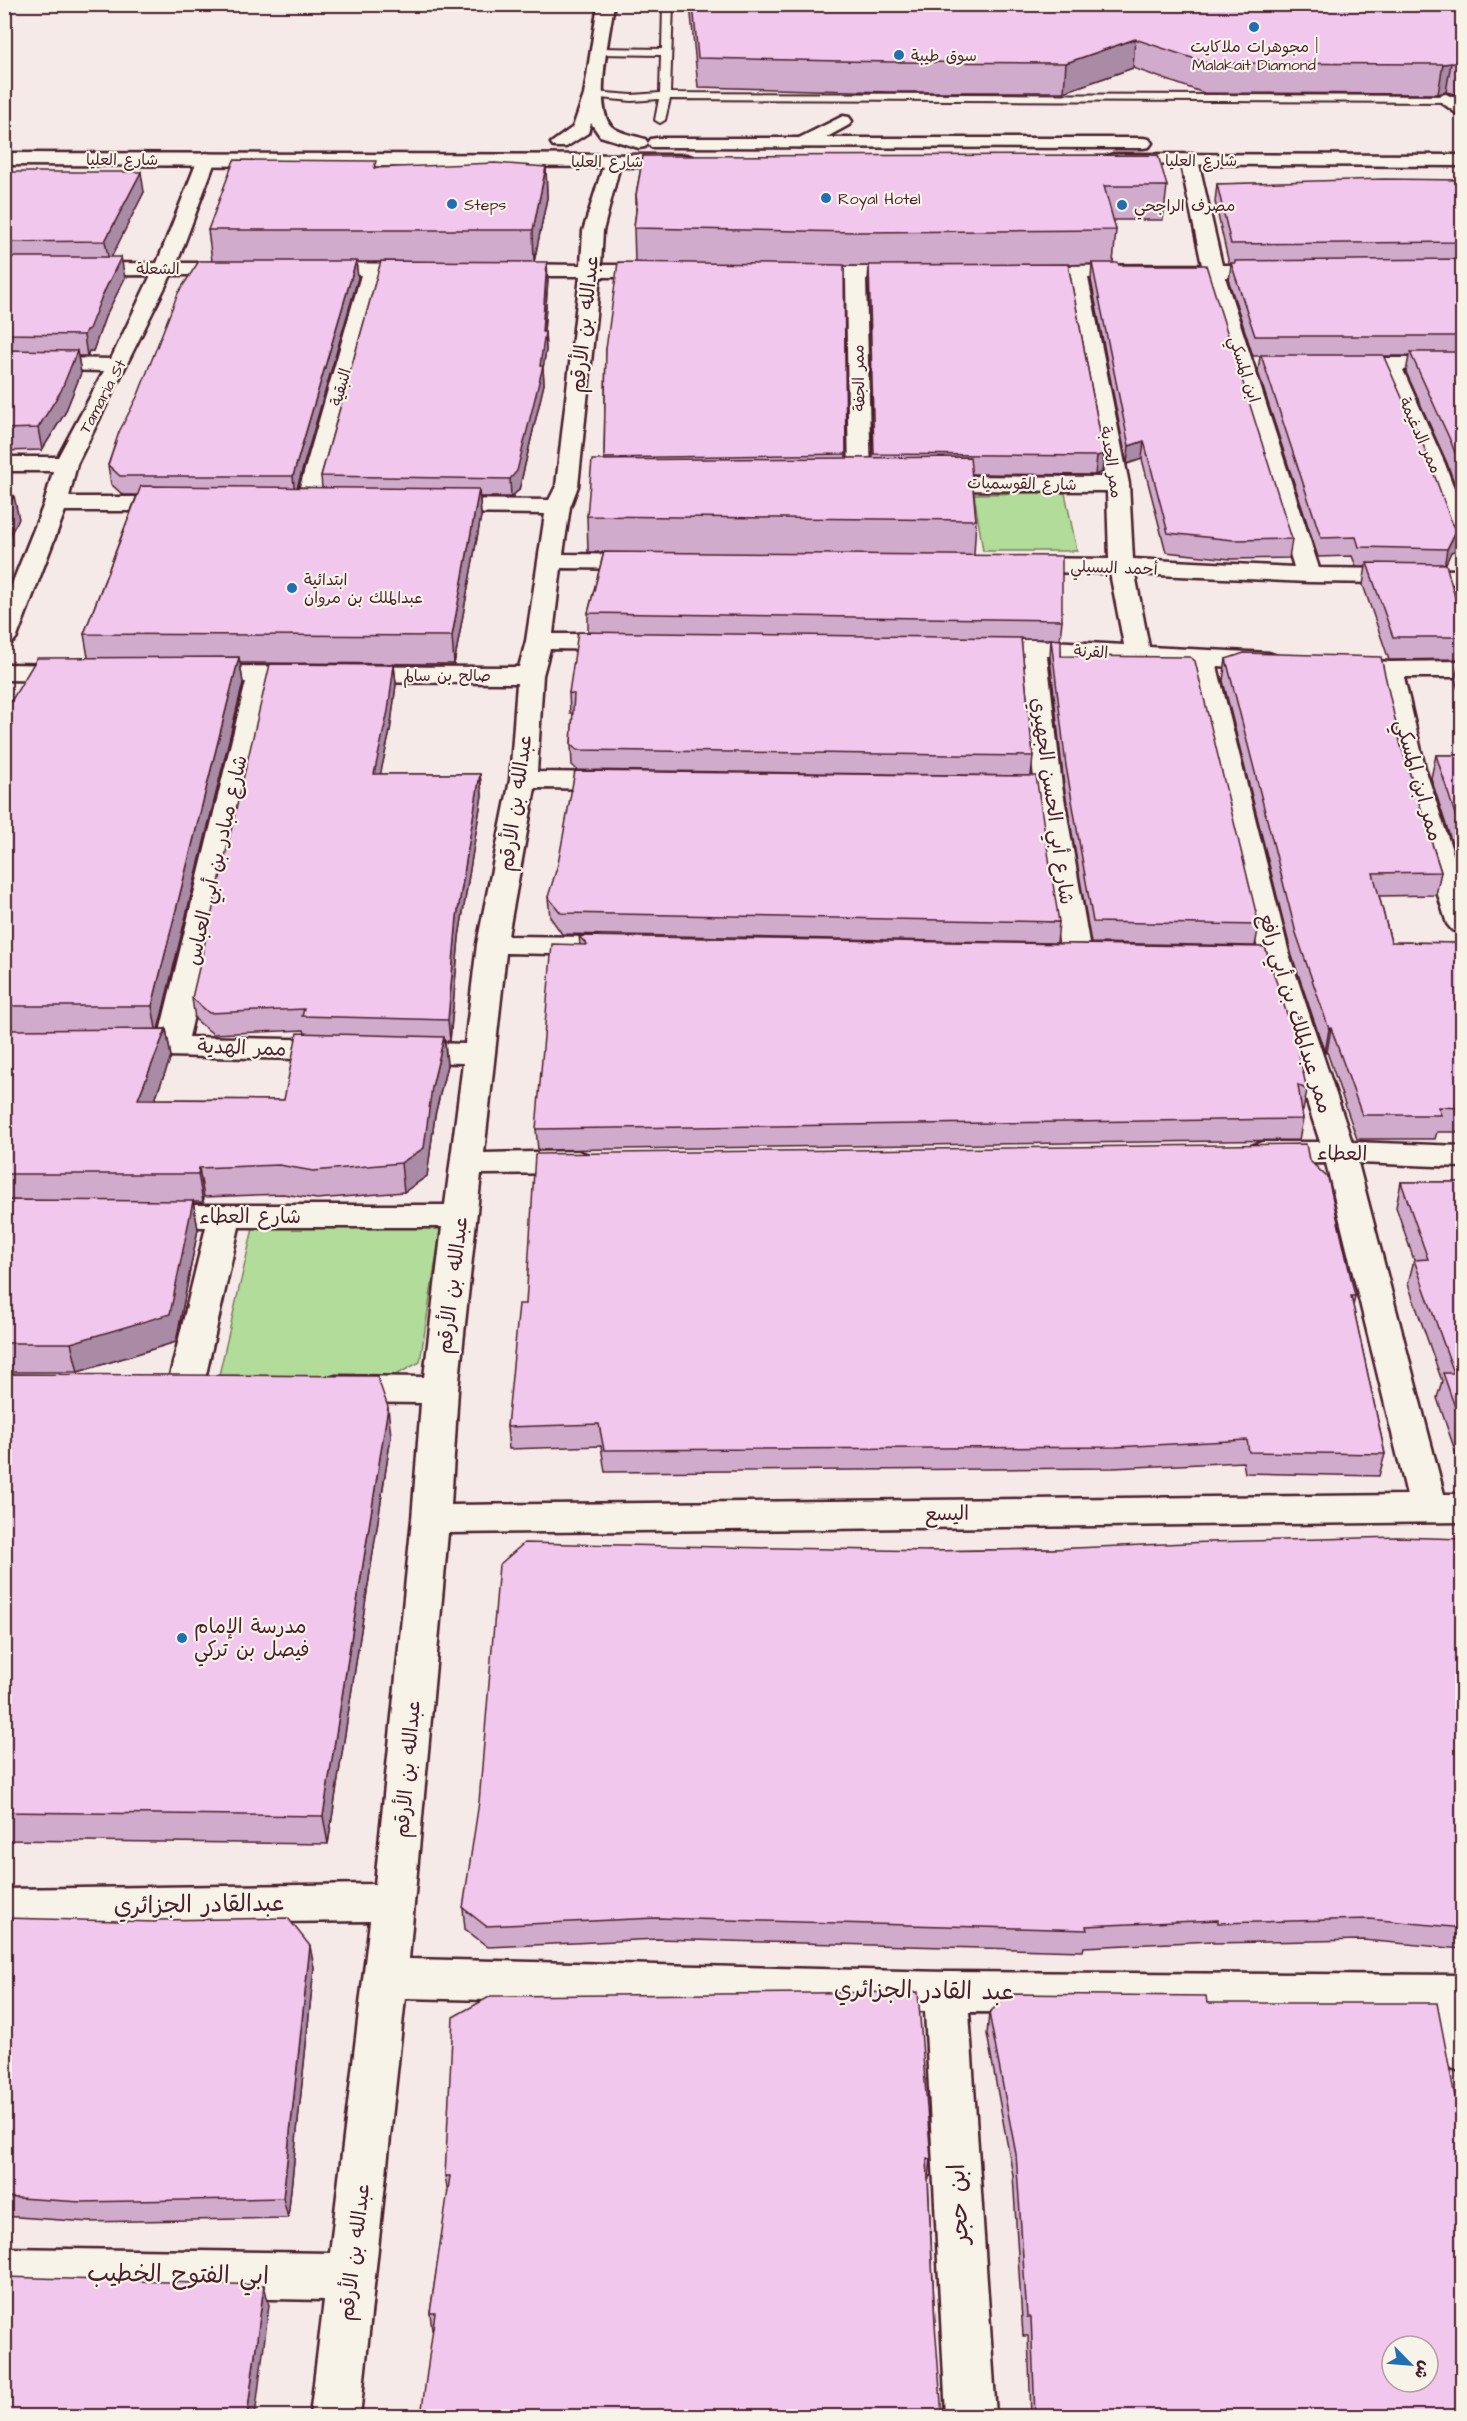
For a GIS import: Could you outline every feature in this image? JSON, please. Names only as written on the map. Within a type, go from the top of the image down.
[{"type":"street","points":[[606,4],[593,95],[594,113],[606,132],[626,152]]},
{"type":"street","name":"شارع العليا","points":[[593,95],[582,123],[582,129],[554,143],[626,152],[803,143],[1462,143]]},
{"type":"street","points":[[1454,99],[1462,109]]},
{"type":"street","points":[[803,143],[843,121]]},
{"type":"street","name":"شارع العليا","points":[[4,142],[501,143]]},
{"type":"street","name":"شارع العليا","points":[[4,159],[207,159],[626,152],[1462,162]]},
{"type":"street","name":"عبدالله بن الأرقم","points":[[335,2416],[394,1902],[431,1519],[440,1390],[492,944],[523,780],[530,675],[540,641],[549,561],[572,493],[591,270],[592,231],[626,152]]},
{"type":"street","name":"Tamaria St","points":[[4,637],[16,581],[56,504],[66,464],[165,268],[207,159]]},
{"type":"street","name":"ابن المسكي","points":[[1189,160],[1213,271],[1309,575]]},
{"type":"street","name":"الشعلة","points":[[4,270],[258,269]]},
{"type":"street","points":[[292,269],[442,270]]},
{"type":"street","name":"النبقية","points":[[283,504],[318,504],[373,270]]},
{"type":"street","points":[[488,270],[683,271]]},
{"type":"street","points":[[1007,272],[1296,271]]},
{"type":"street","name":"ممر الحدبة","points":[[1077,272],[1118,484],[1120,566],[1138,654]]},
{"type":"street","points":[[775,273],[937,273]]},
{"type":"street","name":"ممر الجفة","points":[[856,274],[860,482]]},
{"type":"street","points":[[4,363],[118,365]]},
{"type":"street","points":[[1244,364],[1266,364]]},
{"type":"street","points":[[1322,364],[1462,364]]},
{"type":"street","name":"ممر الدغيمة","points":[[1389,364],[1444,464],[1462,541]]},
{"type":"street","points":[[4,464],[66,464]]},
{"type":"street","points":[[837,482],[884,482]]},
{"type":"street","name":"شارع القوسميات","points":[[907,482],[1118,484]]},
{"type":"street","points":[[419,506],[572,493]]},
{"type":"street","points":[[56,504],[199,504]]},
{"type":"street","points":[[1458,584],[1462,553]]},
{"type":"street","points":[[549,561],[668,562]]},
{"type":"street","name":"أحمد البسيلي","points":[[1001,565],[1120,566],[1458,584]]},
{"type":"street","points":[[540,641],[645,643]]},
{"type":"street","name":"القرنة","points":[[951,647],[1033,648],[1390,670],[1462,669]]},
{"type":"street","name":"شارع أبي الحسن الجهيري","points":[[1033,648],[1048,786],[1076,954]]},
{"type":"street","name":"ممر عبدالملك بن أبي رافع","points":[[1202,657],[1263,957],[1339,1152],[1446,1507]]},
{"type":"street","name":"ممر ابن المسكي","points":[[1390,670],[1412,768],[1462,924]]},
{"type":"street","points":[[4,672],[99,673]]},
{"type":"street","name":"صالح بن سالم","points":[[170,674],[530,675]]},
{"type":"street","name":"شارع مبادر بن أبي العباس","points":[[172,1045],[260,675]]},
{"type":"street","points":[[1412,768],[1442,768]]},
{"type":"street","points":[[523,780],[642,781]]},
{"type":"street","points":[[964,785],[1048,786]]},
{"type":"street","points":[[492,944],[623,946]]},
{"type":"street","name":"ممر الهدية","points":[[100,1046],[172,1045],[479,1054]]},
{"type":"street","name":"العطاء","points":[[1232,1154],[1339,1152],[1462,1156]]},
{"type":"street","points":[[466,1164],[609,1162]]},
{"type":"street","name":"شارع العطاء","points":[[121,1216],[460,1216]]},
{"type":"street","points":[[220,1388],[168,1388],[225,1216]]},
{"type":"street","points":[[301,1389],[440,1390]]},
{"type":"street","name":"اليسع","points":[[431,1519],[1446,1507]]},
{"type":"street","name":"عبدالقادر الجزائري","points":[[4,1907],[394,1902]]},
{"type":"street","name":"عبد القادر الجزائري","points":[[385,1978],[946,1992],[1457,1996]]},
{"type":"street","name":"ابن حجر","points":[[946,1992],[971,2416]]},
{"type":"street","points":[[1457,1996],[1462,2052]]},
{"type":"street","name":"ابي الفتوح الخطيب","points":[[4,2271],[352,2277]]},
{"type":"lane","points":[[660,120],[664,96],[668,4]]},
{"type":"lane","points":[[598,51],[666,52]]},
{"type":"lane","points":[[593,95],[632,98],[664,96],[1454,99]]},
{"type":"lane","points":[[843,97],[843,121]]},
{"type":"green space","points":[[1065,493],[1077,551],[983,551],[974,494]]},
{"type":"green space","points":[[254,1224],[441,1227],[420,1362],[392,1377],[219,1375]]},
{"type":"building","name":"سوق طيبة","points":[[693,4],[1462,4],[1462,64],[1207,63],[1135,39],[1066,63],[698,58]]},
{"type":"building","points":[[1158,155],[1167,186],[1104,186],[1116,230],[857,232],[634,228],[636,195],[643,156]]},
{"type":"building","points":[[234,160],[376,161],[374,168],[495,163],[546,167],[533,230],[208,230]]},
{"type":"building","points":[[4,172],[141,172],[105,241],[4,242]]},
{"type":"building","points":[[1384,179],[1462,180],[1462,242],[1231,244],[1217,184]]},
{"type":"building","points":[[4,257],[121,257],[89,329],[84,335],[4,334]]},
{"type":"building","points":[[1462,259],[1462,336],[1255,336],[1231,263],[1235,261]]},
{"type":"building","points":[[199,261],[356,261],[293,476],[120,476],[108,465],[119,432],[138,395],[178,293]]},
{"type":"building","points":[[381,261],[547,262],[542,332],[545,332],[540,366],[543,366],[517,471],[510,479],[321,476]]},
{"type":"building","points":[[618,262],[844,265],[846,454],[604,458],[606,349]]},
{"type":"building","points":[[1092,263],[1206,265],[1292,539],[1233,540],[1168,533],[1144,441],[1129,446]]},
{"type":"building","points":[[1068,264],[1104,454],[1097,456],[874,454],[869,265]]},
{"type":"building","points":[[4,350],[77,351],[61,391],[38,428],[4,429]]},
{"type":"building","points":[[1410,352],[1462,352],[1462,472],[1451,442]]},
{"type":"building","points":[[1261,355],[1383,355],[1424,447],[1452,523],[1456,529],[1462,531],[1455,533],[1447,549],[1359,547],[1356,537],[1321,538]]},
{"type":"building","points":[[970,457],[976,520],[587,516],[592,460]]},
{"type":"building","name":"ابتدائية عبدالملك بن مروان","points":[[141,486],[479,489],[452,636],[84,634]]},
{"type":"building","points":[[4,496],[14,496],[4,513]]},
{"type":"building","points":[[604,552],[1062,556],[1062,620],[588,613]]},
{"type":"building","points":[[1367,563],[1446,564],[1456,601],[1462,603],[1462,637],[1393,637]]},
{"type":"building","points":[[578,632],[1021,638],[1033,756],[577,750],[571,745],[574,694],[569,693]]},
{"type":"building","points":[[1051,639],[1061,640],[1061,656],[1190,657],[1195,661],[1259,925],[1093,922],[1066,766]]},
{"type":"building","points":[[1244,653],[1381,657],[1401,746],[1441,872],[1373,873],[1391,942],[1462,943],[1462,1108],[1438,1107],[1441,1115],[1362,1115],[1296,933],[1226,659]]},
{"type":"building","points":[[239,657],[152,1006],[4,1006],[4,713],[37,658]]},
{"type":"building","points":[[270,664],[394,665],[388,711],[374,774],[480,774],[457,917],[448,1020],[302,1016],[304,1009],[209,1013],[192,998]]},
{"type":"building","points":[[1436,755],[1462,755],[1462,836]]},
{"type":"building","points":[[575,771],[1036,776],[1059,922],[561,913],[548,897],[558,864]]},
{"type":"building","points":[[579,936],[1265,947],[1297,1045],[1307,1090],[1298,1085],[1303,1119],[536,1129],[552,944],[587,945]]},
{"type":"building","points":[[166,1029],[138,1099],[284,1100],[297,1033],[444,1037],[432,1087],[424,1148],[401,1163],[313,1171],[279,1165],[199,1168],[198,1174],[4,1174],[4,1030]]},
{"type":"building","points":[[1306,1144],[1309,1160],[1328,1178],[1355,1296],[1351,1296],[1385,1454],[1249,1452],[1247,1440],[1116,1447],[604,1450],[599,1424],[507,1427],[519,1304],[526,1304],[535,1154]]},
{"type":"building","points":[[1401,1182],[1462,1182],[1462,1427],[1443,1373],[1454,1373],[1414,1260],[1428,1259]]},
{"type":"building","points":[[4,1200],[193,1201],[170,1314],[71,1343],[4,1343]]},
{"type":"building","name":"مدرسة الإمام فيصل بن تركي","points":[[4,1374],[377,1376],[388,1407],[323,1816],[4,1812]]},
{"type":"building","points":[[1398,1537],[1462,1539],[1462,1928],[1369,1919],[1218,1923],[1218,1920],[1086,1926],[1087,1930],[656,1918],[486,1926],[463,1908],[479,1802],[499,1565],[524,1543],[928,1551]]},
{"type":"building","points":[[4,1918],[156,1922],[157,1920],[288,1918],[310,1946],[283,2198],[81,2202],[4,2197]]},
{"type":"building","points":[[918,1992],[931,2159],[927,2159],[942,2416],[421,2416],[435,2313],[430,2313],[450,2176],[445,2176],[453,2017],[491,1996]]},
{"type":"building","points":[[1009,1994],[1206,1996],[1207,2003],[1437,2003],[1462,2133],[1462,2416],[1035,2416],[1031,2317],[1027,2317],[1016,2154],[989,2013]]},
{"type":"building","points":[[4,2277],[264,2285],[247,2416],[4,2416]]},
{"type":"place","name":"مجوهرات ملاكايت | Malakait Diamond","points":[[1254,27]]},
{"type":"place","name":"سوق طيبة","points":[[899,55]]},
{"type":"place","name":"Royal Hotel","points":[[826,198]]},
{"type":"place","name":"Steps","points":[[452,204]]},
{"type":"place","name":"مصرف الراجحي","points":[[1122,205]]},
{"type":"place","name":"ابتدائية عبدالملك بن مروان","points":[[292,588]]},
{"type":"place","name":"مدرسة الإمام فيصل بن تركي","points":[[182,1638]]}]
